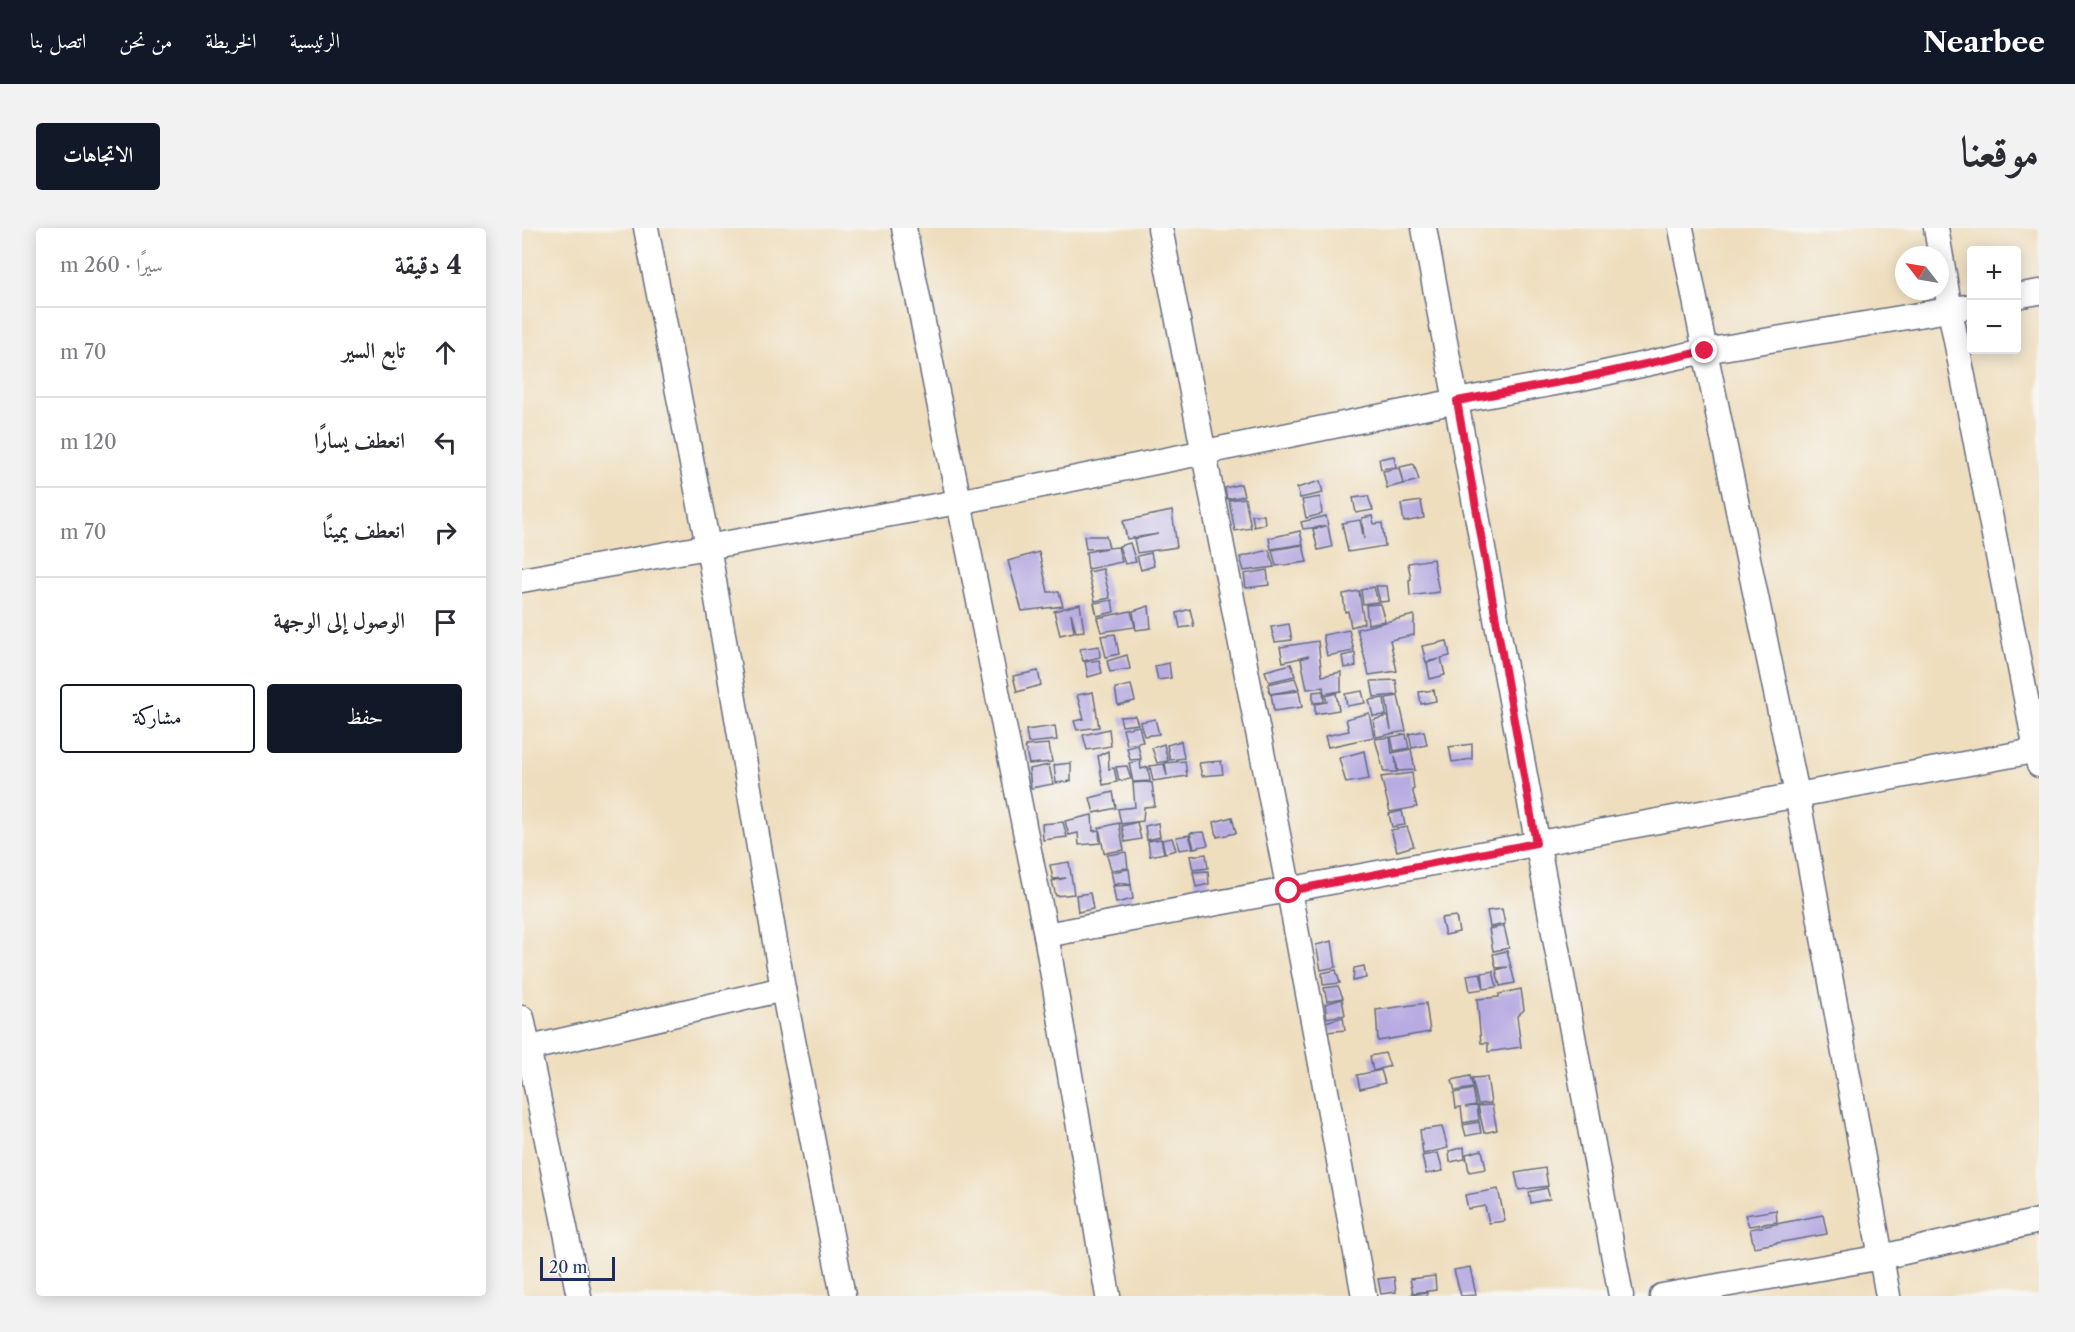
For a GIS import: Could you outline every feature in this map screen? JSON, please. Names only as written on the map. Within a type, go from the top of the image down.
[{"type":"street","points":[[646,228],[708,546],[783,989],[843,1296]]},
{"type":"street","points":[[904,228],[1046,935],[1108,1296]]},
{"type":"street","points":[[1160,228],[1289,891],[1364,1296]]},
{"type":"street","points":[[1424,228],[1621,1296]]},
{"type":"street","points":[[1681,228],[1797,794],[1888,1296]]},
{"type":"street","points":[[1046,935],[1797,794],[2038,756],[1961,308],[1936,228]]},
{"type":"street","points":[[2021,295],[2039,292]]},
{"type":"street","points":[[522,580],[958,502],[1457,401],[1577,379],[1705,351],[1961,308]]},
{"type":"street","points":[[525,1049],[783,989]]},
{"type":"street","points":[[522,1018],[525,1049],[579,1296]]},
{"type":"street","points":[[1662,1296],[1882,1257],[2039,1221]]},
{"type":"building","points":[[1394,456],[1396,467],[1381,469],[1379,459]]},
{"type":"building","points":[[1414,464],[1419,480],[1404,484],[1400,467]]},
{"type":"building","points":[[1399,468],[1403,484],[1387,488],[1383,471]]},
{"type":"building","points":[[1320,481],[1323,493],[1300,498],[1297,488]]},
{"type":"building","points":[[1241,484],[1244,496],[1227,499],[1225,488]]},
{"type":"building","points":[[1368,496],[1373,510],[1356,513],[1353,498]]},
{"type":"building","points":[[1320,497],[1322,514],[1306,518],[1302,500]]},
{"type":"building","points":[[1245,498],[1251,528],[1235,531],[1229,500]]},
{"type":"building","points":[[1421,501],[1424,518],[1404,522],[1401,504]]},
{"type":"building","points":[[1172,511],[1177,547],[1137,553],[1134,539],[1158,534],[1127,539],[1123,521]]},
{"type":"building","points":[[1252,515],[1264,515],[1265,524],[1254,527]]},
{"type":"building","points":[[1326,516],[1332,547],[1318,550],[1313,529],[1326,526],[1303,529],[1301,522]]},
{"type":"building","points":[[1372,516],[1374,524],[1382,523],[1385,546],[1348,552],[1342,523],[1360,520],[1364,539],[1362,518]]},
{"type":"building","points":[[1300,531],[1303,544],[1271,549],[1269,538]]},
{"type":"building","points":[[1084,536],[1106,536],[1109,548],[1118,547],[1122,562],[1088,569],[1086,552],[1107,548],[1086,549]]},
{"type":"building","points":[[1130,543],[1136,562],[1125,564],[1119,546]]},
{"type":"building","points":[[1303,545],[1307,562],[1276,566],[1272,550]]},
{"type":"building","points":[[1269,550],[1274,567],[1244,571],[1240,557]]},
{"type":"building","points":[[1039,552],[1048,592],[1059,592],[1063,606],[1022,611],[1008,561]]},
{"type":"building","points":[[1151,553],[1154,566],[1141,570],[1137,556]]},
{"type":"building","points":[[1433,559],[1439,592],[1410,596],[1409,580],[1411,579],[1408,563]]},
{"type":"building","points":[[1103,569],[1110,598],[1095,601],[1088,572]]},
{"type":"building","points":[[1267,570],[1269,585],[1246,588],[1244,574]]},
{"type":"building","points":[[1376,586],[1387,586],[1389,601],[1380,602]]},
{"type":"building","points":[[1374,587],[1378,602],[1363,604],[1361,590]]},
{"type":"building","points":[[1359,591],[1364,623],[1351,627],[1348,611],[1345,612],[1343,594]]},
{"type":"building","points":[[1112,600],[1114,612],[1097,616],[1094,603]]},
{"type":"building","points":[[1080,604],[1084,631],[1076,632],[1071,613],[1074,632],[1060,635],[1054,611]]},
{"type":"building","points":[[1380,604],[1385,621],[1368,624],[1366,605]]},
{"type":"building","points":[[1149,606],[1151,628],[1136,630],[1133,611]]},
{"type":"building","points":[[1190,609],[1194,626],[1180,628],[1177,613]]},
{"type":"building","points":[[1131,611],[1135,627],[1101,632],[1097,618]]},
{"type":"building","points":[[1414,615],[1414,635],[1390,640],[1397,671],[1369,675],[1357,629]]},
{"type":"building","points":[[1289,624],[1292,640],[1275,642],[1271,627]]},
{"type":"building","points":[[1349,630],[1354,651],[1327,656],[1323,635]]},
{"type":"building","points":[[1115,634],[1119,654],[1106,657],[1101,636]]},
{"type":"building","points":[[1318,641],[1322,676],[1341,672],[1341,691],[1324,694],[1323,687],[1307,689],[1301,659],[1309,656],[1283,662],[1280,647]]},
{"type":"building","points":[[1447,641],[1450,656],[1441,658],[1445,675],[1430,679],[1427,663],[1439,659],[1426,662],[1422,646]]},
{"type":"building","points":[[1099,646],[1100,657],[1083,661],[1080,649]]},
{"type":"building","points":[[1355,653],[1356,666],[1344,668],[1342,656]]},
{"type":"building","points":[[1127,655],[1130,669],[1110,672],[1107,661]]},
{"type":"building","points":[[1099,660],[1102,673],[1088,677],[1085,662]]},
{"type":"building","points":[[1169,663],[1171,678],[1158,680],[1155,666]]},
{"type":"building","points":[[1291,664],[1295,676],[1269,682],[1265,671]]},
{"type":"building","points":[[1038,671],[1041,685],[1017,692],[1013,676]]},
{"type":"building","points":[[1295,678],[1299,689],[1270,694],[1268,684]]},
{"type":"building","points":[[1396,680],[1398,695],[1374,697],[1371,681]]},
{"type":"building","points":[[1131,685],[1135,701],[1118,705],[1115,688]]},
{"type":"building","points":[[1434,690],[1436,701],[1421,704],[1419,692]]},
{"type":"building","points":[[1299,691],[1302,707],[1274,711],[1271,694]]},
{"type":"building","points":[[1323,691],[1324,702],[1313,703],[1313,692]]},
{"type":"building","points":[[1362,691],[1365,703],[1347,706],[1345,694]]},
{"type":"building","points":[[1093,692],[1099,727],[1077,730],[1074,721],[1084,719],[1077,695]]},
{"type":"building","points":[[1336,693],[1339,710],[1315,714],[1315,704],[1327,702],[1325,696]]},
{"type":"building","points":[[1398,696],[1406,731],[1376,737],[1373,720],[1388,716],[1391,730],[1386,698]]},
{"type":"building","points":[[1384,698],[1386,715],[1373,716],[1369,700]]},
{"type":"building","points":[[1369,713],[1374,737],[1328,747],[1325,736],[1349,731],[1346,719]]},
{"type":"building","points":[[1135,716],[1138,724],[1122,726],[1120,717]]},
{"type":"building","points":[[1155,719],[1159,734],[1144,736],[1140,722]]},
{"type":"building","points":[[1055,726],[1057,740],[1028,743],[1026,730]]},
{"type":"building","points":[[1139,726],[1143,742],[1127,745],[1123,729]]},
{"type":"building","points":[[1109,729],[1111,746],[1087,750],[1083,735]]},
{"type":"building","points":[[1424,731],[1427,745],[1412,748],[1409,734]]},
{"type":"building","points":[[1406,734],[1409,748],[1394,751],[1391,737]]},
{"type":"building","points":[[1390,737],[1392,753],[1411,749],[1415,770],[1398,771],[1395,756],[1397,772],[1384,772],[1375,739]]},
{"type":"building","points":[[1181,741],[1184,758],[1170,760],[1167,745]]},
{"type":"building","points":[[1049,744],[1052,762],[1029,764],[1025,746]]},
{"type":"building","points":[[1164,744],[1168,761],[1157,763],[1152,748]]},
{"type":"building","points":[[1472,744],[1472,759],[1452,762],[1449,747]]},
{"type":"building","points":[[1138,745],[1141,759],[1130,760],[1127,748]]},
{"type":"building","points":[[1108,751],[1109,769],[1114,768],[1117,782],[1103,785],[1098,756]]},
{"type":"building","points":[[1364,751],[1369,779],[1346,783],[1339,758]]},
{"type":"building","points":[[1140,761],[1141,769],[1148,767],[1150,781],[1133,782],[1129,763]]},
{"type":"building","points":[[1185,761],[1187,776],[1153,781],[1150,766],[1164,764],[1167,776],[1165,763]]},
{"type":"building","points":[[1221,761],[1223,774],[1202,776],[1199,763]]},
{"type":"building","points":[[1071,763],[1071,781],[1056,783],[1054,765]]},
{"type":"building","points":[[1049,765],[1053,784],[1031,788],[1029,769]]},
{"type":"building","points":[[1127,766],[1131,779],[1119,781],[1116,767]]},
{"type":"building","points":[[1412,773],[1414,789],[1412,789],[1417,807],[1390,812],[1381,777]]},
{"type":"building","points":[[1133,783],[1152,783],[1155,806],[1144,807],[1143,821],[1121,824],[1118,809],[1135,807]]},
{"type":"building","points":[[1113,792],[1116,808],[1094,813],[1090,798]]},
{"type":"building","points":[[1402,811],[1405,825],[1392,827],[1389,814]]},
{"type":"building","points":[[1092,815],[1093,831],[1099,830],[1100,843],[1079,845],[1078,833],[1069,835],[1065,821]]},
{"type":"building","points":[[1232,817],[1236,833],[1217,837],[1214,822]]},
{"type":"building","points":[[1063,822],[1067,837],[1043,840],[1042,824]]},
{"type":"building","points":[[1137,822],[1141,839],[1125,842],[1122,826]]},
{"type":"building","points":[[1119,823],[1124,850],[1104,853],[1099,828]]},
{"type":"building","points":[[1158,823],[1160,837],[1147,840],[1145,826]]},
{"type":"building","points":[[1407,827],[1414,846],[1397,851],[1391,830]]},
{"type":"building","points":[[1204,832],[1208,845],[1194,848],[1190,833]]},
{"type":"building","points":[[1189,835],[1193,848],[1179,850],[1176,837]]},
{"type":"building","points":[[1172,838],[1176,850],[1165,853],[1162,840]]},
{"type":"building","points":[[1161,839],[1164,853],[1150,856],[1148,841]]},
{"type":"building","points":[[1126,852],[1128,868],[1111,870],[1107,855]]},
{"type":"building","points":[[1206,854],[1208,868],[1193,870],[1190,856]]},
{"type":"building","points":[[1069,862],[1074,894],[1056,896],[1052,881],[1066,878],[1053,879],[1050,865]]},
{"type":"building","points":[[1129,869],[1131,885],[1121,883],[1114,885],[1111,872]]},
{"type":"building","points":[[1208,871],[1209,884],[1196,887],[1193,872]]},
{"type":"building","points":[[1131,885],[1133,899],[1116,903],[1113,886]]},
{"type":"building","points":[[1090,893],[1093,909],[1078,912],[1076,895]]},
{"type":"building","points":[[1502,909],[1505,924],[1490,927],[1487,911]]},
{"type":"building","points":[[1456,916],[1459,932],[1445,935],[1441,918]]},
{"type":"building","points":[[1504,926],[1509,948],[1493,951],[1489,929]]},
{"type":"building","points":[[1332,941],[1336,967],[1321,970],[1316,945]]},
{"type":"building","points":[[1507,951],[1515,983],[1500,986],[1496,970],[1508,967],[1496,968],[1493,954]]},
{"type":"building","points":[[1364,966],[1366,978],[1353,981],[1354,968]]},
{"type":"building","points":[[1336,970],[1340,983],[1323,985],[1322,973]]},
{"type":"building","points":[[1493,971],[1497,987],[1484,989],[1482,973]]},
{"type":"building","points":[[1480,973],[1484,989],[1470,991],[1467,975]]},
{"type":"building","points":[[1338,986],[1343,998],[1327,1001],[1324,988]]},
{"type":"building","points":[[1521,989],[1524,1010],[1517,1016],[1521,1047],[1488,1052],[1488,1043],[1481,1043],[1477,999],[1499,997],[1499,994]]},
{"type":"building","points":[[1342,999],[1345,1015],[1327,1018],[1325,1004]]},
{"type":"building","points":[[1426,1003],[1430,1032],[1378,1041],[1376,1010]]},
{"type":"building","points":[[1343,1017],[1345,1030],[1327,1032],[1325,1022]]},
{"type":"building","points":[[1385,1053],[1390,1066],[1373,1071],[1370,1056]]},
{"type":"building","points":[[1381,1070],[1385,1083],[1360,1089],[1357,1075]]},
{"type":"building","points":[[1470,1076],[1473,1088],[1455,1091],[1452,1080]]},
{"type":"building","points":[[1487,1077],[1491,1103],[1478,1104],[1472,1078]]},
{"type":"building","points":[[1473,1089],[1476,1105],[1465,1107],[1477,1106],[1479,1120],[1463,1123],[1461,1107],[1456,1108],[1454,1093]]},
{"type":"building","points":[[1492,1105],[1497,1130],[1484,1133],[1478,1106]]},
{"type":"building","points":[[1479,1122],[1481,1133],[1466,1136],[1463,1125]]},
{"type":"building","points":[[1442,1127],[1448,1148],[1423,1154],[1420,1130]]},
{"type":"building","points":[[1464,1147],[1465,1159],[1450,1162],[1449,1151]]},
{"type":"building","points":[[1482,1150],[1486,1169],[1469,1172],[1466,1154]]},
{"type":"building","points":[[1438,1153],[1443,1171],[1426,1174],[1422,1156]]},
{"type":"building","points":[[1545,1168],[1548,1186],[1519,1190],[1515,1173]]},
{"type":"building","points":[[1547,1188],[1550,1199],[1531,1203],[1529,1192]]},
{"type":"building","points":[[1498,1189],[1505,1221],[1489,1223],[1485,1206],[1468,1209],[1465,1195]]},
{"type":"building","points":[[1776,1210],[1777,1222],[1749,1226],[1745,1215]]},
{"type":"building","points":[[1823,1215],[1827,1234],[1754,1247],[1750,1229]]},
{"type":"building","points":[[1470,1267],[1476,1295],[1461,1296],[1454,1270]]},
{"type":"building","points":[[1435,1276],[1436,1290],[1413,1293],[1410,1279]]},
{"type":"building","points":[[1394,1277],[1396,1292],[1381,1294],[1378,1279]]},
{"type":"building","points":[[1427,1292],[1427,1296],[1410,1296],[1410,1295]]},
{"type":"route","points":[[1289,891],[1536,843],[1457,401],[1577,379],[1705,351]]}]
